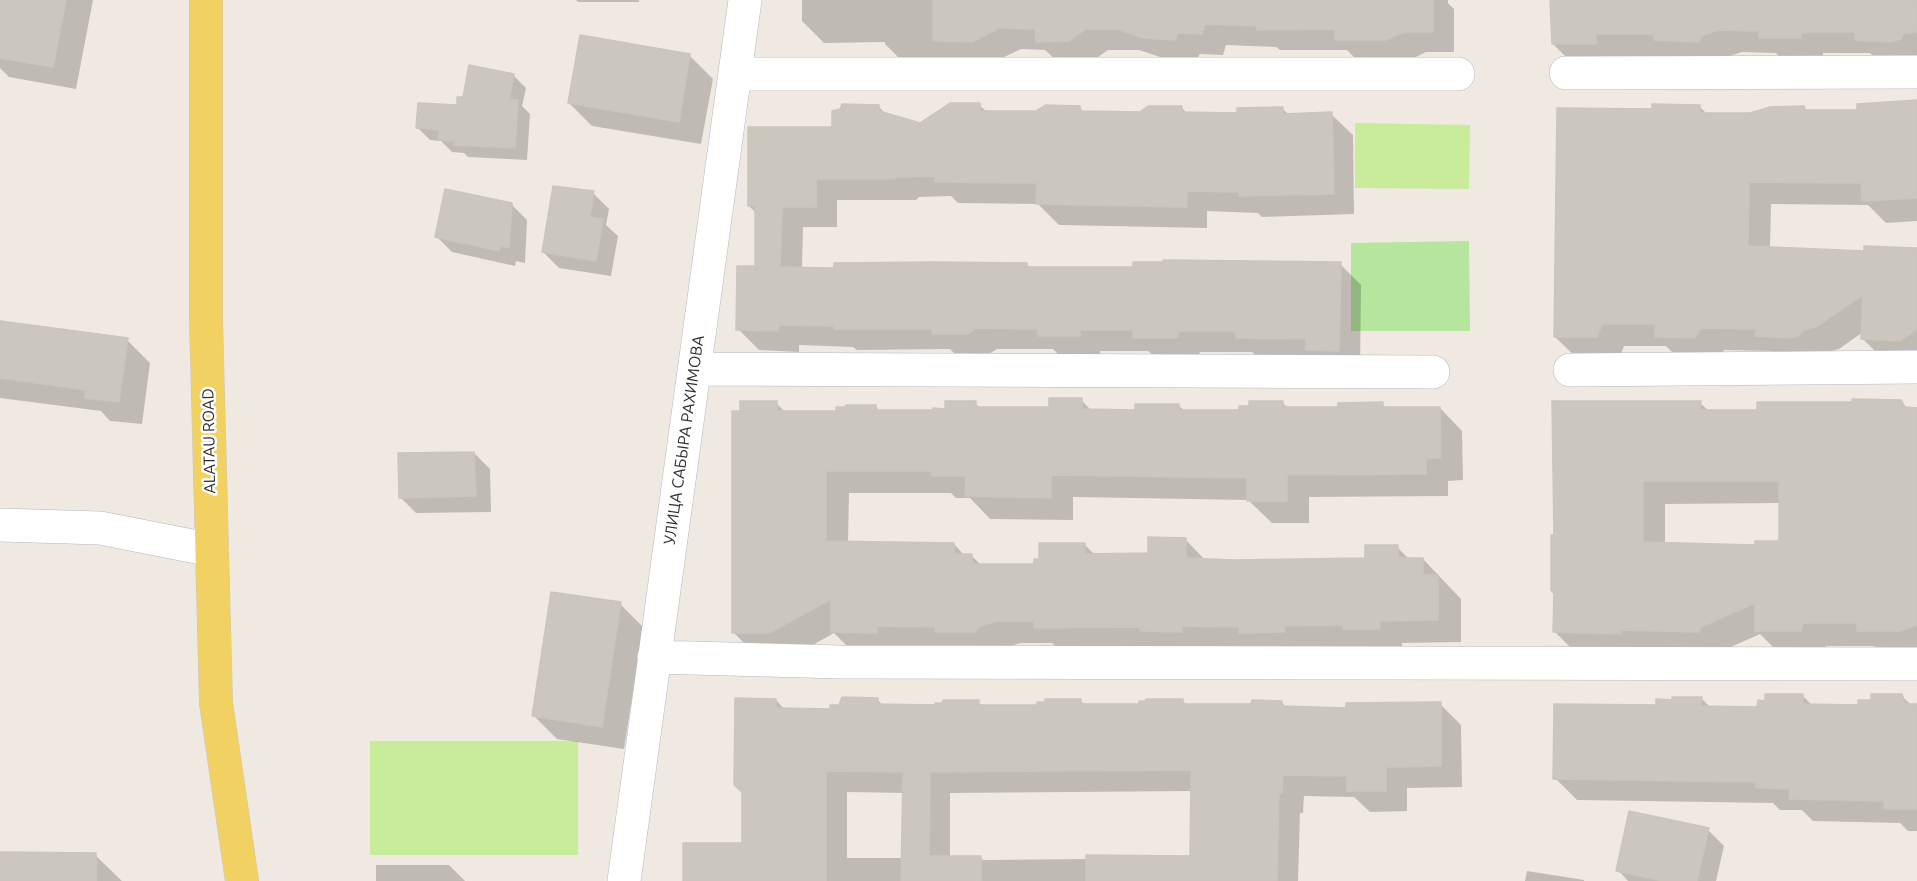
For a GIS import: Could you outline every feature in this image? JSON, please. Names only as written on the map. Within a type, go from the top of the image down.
[{"type":"main road","name":"ALATAU ROAD","points":[[206,0],[206,319],[216,703],[242,881]]},
{"type":"street","name":"УЛИЦА САБЫРА РАХИМОВА","points":[[624,881],[745,0]]},
{"type":"street","points":[[1566,73],[1917,72]]},
{"type":"street","points":[[735,74],[1458,74]]},
{"type":"street","points":[[1570,370],[1917,367]]},
{"type":"street","points":[[694,369],[1433,372]]},
{"type":"street","points":[[0,525],[100,528],[212,550]]},
{"type":"street","points":[[654,657],[840,662],[1917,664]]},
{"type":"green space","points":[[1355,123],[1470,125],[1469,189],[1355,188]]},
{"type":"green space","points":[[1469,241],[1470,331],[1351,331],[1351,243]]},
{"type":"green space","points":[[370,741],[578,741],[578,855],[370,855]]},
{"type":"building","points":[[0,0],[66,0],[53,67],[0,58]]},
{"type":"building","points":[[933,0],[1433,0],[1433,32],[1404,32],[1386,40],[1335,40],[1335,29],[1257,30],[1257,26],[1205,24],[1202,34],[1178,33],[1175,40],[1144,38],[1117,29],[1086,29],[1069,41],[1036,42],[1035,29],[999,28],[972,42],[933,41]]},
{"type":"building","points":[[1550,0],[1917,0],[1917,32],[1904,33],[1901,39],[1890,42],[1855,40],[1855,32],[1801,32],[1801,38],[1759,38],[1759,31],[1719,30],[1703,35],[1698,42],[1654,40],[1654,34],[1596,34],[1596,44],[1552,44]]},
{"type":"building","points":[[580,35],[690,54],[679,122],[568,103]]},
{"type":"building","points":[[469,65],[514,74],[509,100],[518,100],[515,148],[454,145],[455,141],[438,140],[439,130],[416,128],[418,103],[457,105],[457,97],[463,97]]},
{"type":"building","points":[[1917,100],[1917,198],[1862,201],[1861,183],[1749,182],[1748,246],[1864,251],[1864,246],[1917,248],[1917,329],[1900,341],[1861,339],[1863,295],[1816,327],[1804,330],[1798,336],[1790,338],[1755,336],[1756,329],[1701,328],[1694,338],[1655,337],[1655,324],[1602,324],[1597,337],[1554,337],[1557,108],[1652,109],[1652,104],[1700,105],[1700,113],[1750,113],[1770,107],[1804,106],[1805,110],[1857,110],[1857,104]]},
{"type":"building","points":[[950,103],[980,103],[980,111],[1036,111],[1046,105],[1080,106],[1080,111],[1140,112],[1148,106],[1182,106],[1182,112],[1237,113],[1237,108],[1283,107],[1283,114],[1332,112],[1334,194],[1239,196],[1239,192],[1187,191],[1187,207],[1036,204],[1037,183],[935,182],[935,176],[894,179],[816,179],[816,207],[782,207],[780,267],[834,268],[834,263],[933,262],[1027,263],[1027,267],[1133,267],[1133,262],[1163,262],[1163,260],[1341,262],[1339,351],[1306,350],[1306,339],[1236,338],[1236,331],[1179,331],[1177,338],[1133,338],[1133,330],[1080,330],[1080,336],[1038,336],[1038,329],[975,328],[968,334],[932,334],[932,329],[834,329],[834,326],[779,325],[778,331],[736,330],[737,266],[755,266],[755,206],[748,206],[748,127],[832,127],[832,111],[840,109],[842,104],[879,105],[879,111],[920,123]]},
{"type":"building","points":[[553,186],[594,191],[590,217],[603,219],[596,261],[542,252]]},
{"type":"building","points":[[445,189],[512,203],[509,248],[500,246],[499,251],[435,237]]},
{"type":"building","points":[[0,321],[128,338],[119,402],[85,398],[86,390],[0,378]]},
{"type":"building","points":[[1049,398],[1082,398],[1082,409],[1135,410],[1135,404],[1179,404],[1179,410],[1239,410],[1239,406],[1249,406],[1249,401],[1283,401],[1283,407],[1338,407],[1338,403],[1383,402],[1383,407],[1440,407],[1441,458],[1426,458],[1426,474],[1287,475],[1287,501],[1247,501],[1247,478],[1051,475],[1051,498],[965,496],[966,476],[932,476],[932,471],[826,471],[826,541],[954,543],[954,554],[972,554],[972,564],[1034,564],[1034,559],[1039,559],[1039,543],[1085,543],[1085,554],[1148,553],[1148,537],[1186,538],[1186,558],[1234,560],[1365,558],[1365,545],[1398,545],[1398,558],[1423,558],[1423,575],[1438,575],[1438,620],[1380,621],[1380,629],[1343,629],[1343,625],[1284,626],[1285,632],[1239,633],[1239,627],[1182,626],[1182,632],[1140,631],[1140,627],[1034,628],[1034,621],[997,621],[980,626],[975,632],[935,632],[935,627],[877,626],[877,633],[831,632],[831,599],[769,633],[732,633],[732,411],[740,411],[740,401],[777,401],[777,411],[836,411],[836,407],[846,407],[846,405],[876,405],[876,410],[945,409],[945,401],[976,401],[976,407],[1049,407]]},
{"type":"building","points":[[1852,399],[1901,400],[1905,407],[1917,408],[1917,625],[1900,631],[1857,631],[1857,623],[1803,623],[1801,631],[1755,631],[1755,603],[1701,627],[1699,632],[1621,630],[1621,634],[1553,632],[1554,594],[1551,590],[1551,535],[1554,535],[1552,401],[1701,401],[1700,410],[1757,410],[1757,402],[1852,402]],"holes":[[[1643,481],[1779,481],[1779,541],[1755,541],[1755,545],[1643,542]]]},
{"type":"building","points":[[474,452],[476,496],[399,498],[398,453]]},
{"type":"building","points":[[551,592],[621,602],[602,727],[532,716]]},
{"type":"building","points":[[1765,694],[1803,694],[1803,704],[1858,705],[1858,700],[1871,700],[1871,694],[1902,694],[1905,704],[1917,704],[1917,809],[1884,809],[1884,801],[1789,799],[1790,789],[1756,788],[1756,782],[1553,779],[1554,704],[1656,705],[1656,699],[1702,697],[1701,706],[1757,707],[1758,700],[1765,701]]},
{"type":"building","points":[[842,697],[878,698],[878,704],[935,705],[935,703],[943,703],[943,700],[979,700],[979,705],[1037,705],[1037,702],[1045,702],[1045,699],[1081,699],[1081,704],[1139,704],[1139,701],[1146,701],[1146,699],[1183,699],[1183,704],[1251,704],[1252,700],[1282,701],[1282,706],[1346,708],[1346,703],[1441,702],[1441,766],[1386,767],[1386,791],[1347,791],[1347,776],[1283,775],[1282,793],[1279,793],[1277,881],[1086,881],[1086,855],[1190,856],[1191,770],[930,772],[929,856],[981,856],[981,881],[901,881],[903,772],[826,771],[826,881],[683,881],[683,843],[742,843],[742,792],[734,785],[735,698],[776,699],[776,708],[830,709],[830,705],[839,705]]},
{"type":"building","points":[[1629,811],[1709,828],[1697,881],[1663,881],[1616,871]]},
{"type":"building","points":[[0,852],[96,853],[96,881],[0,881]]}]
